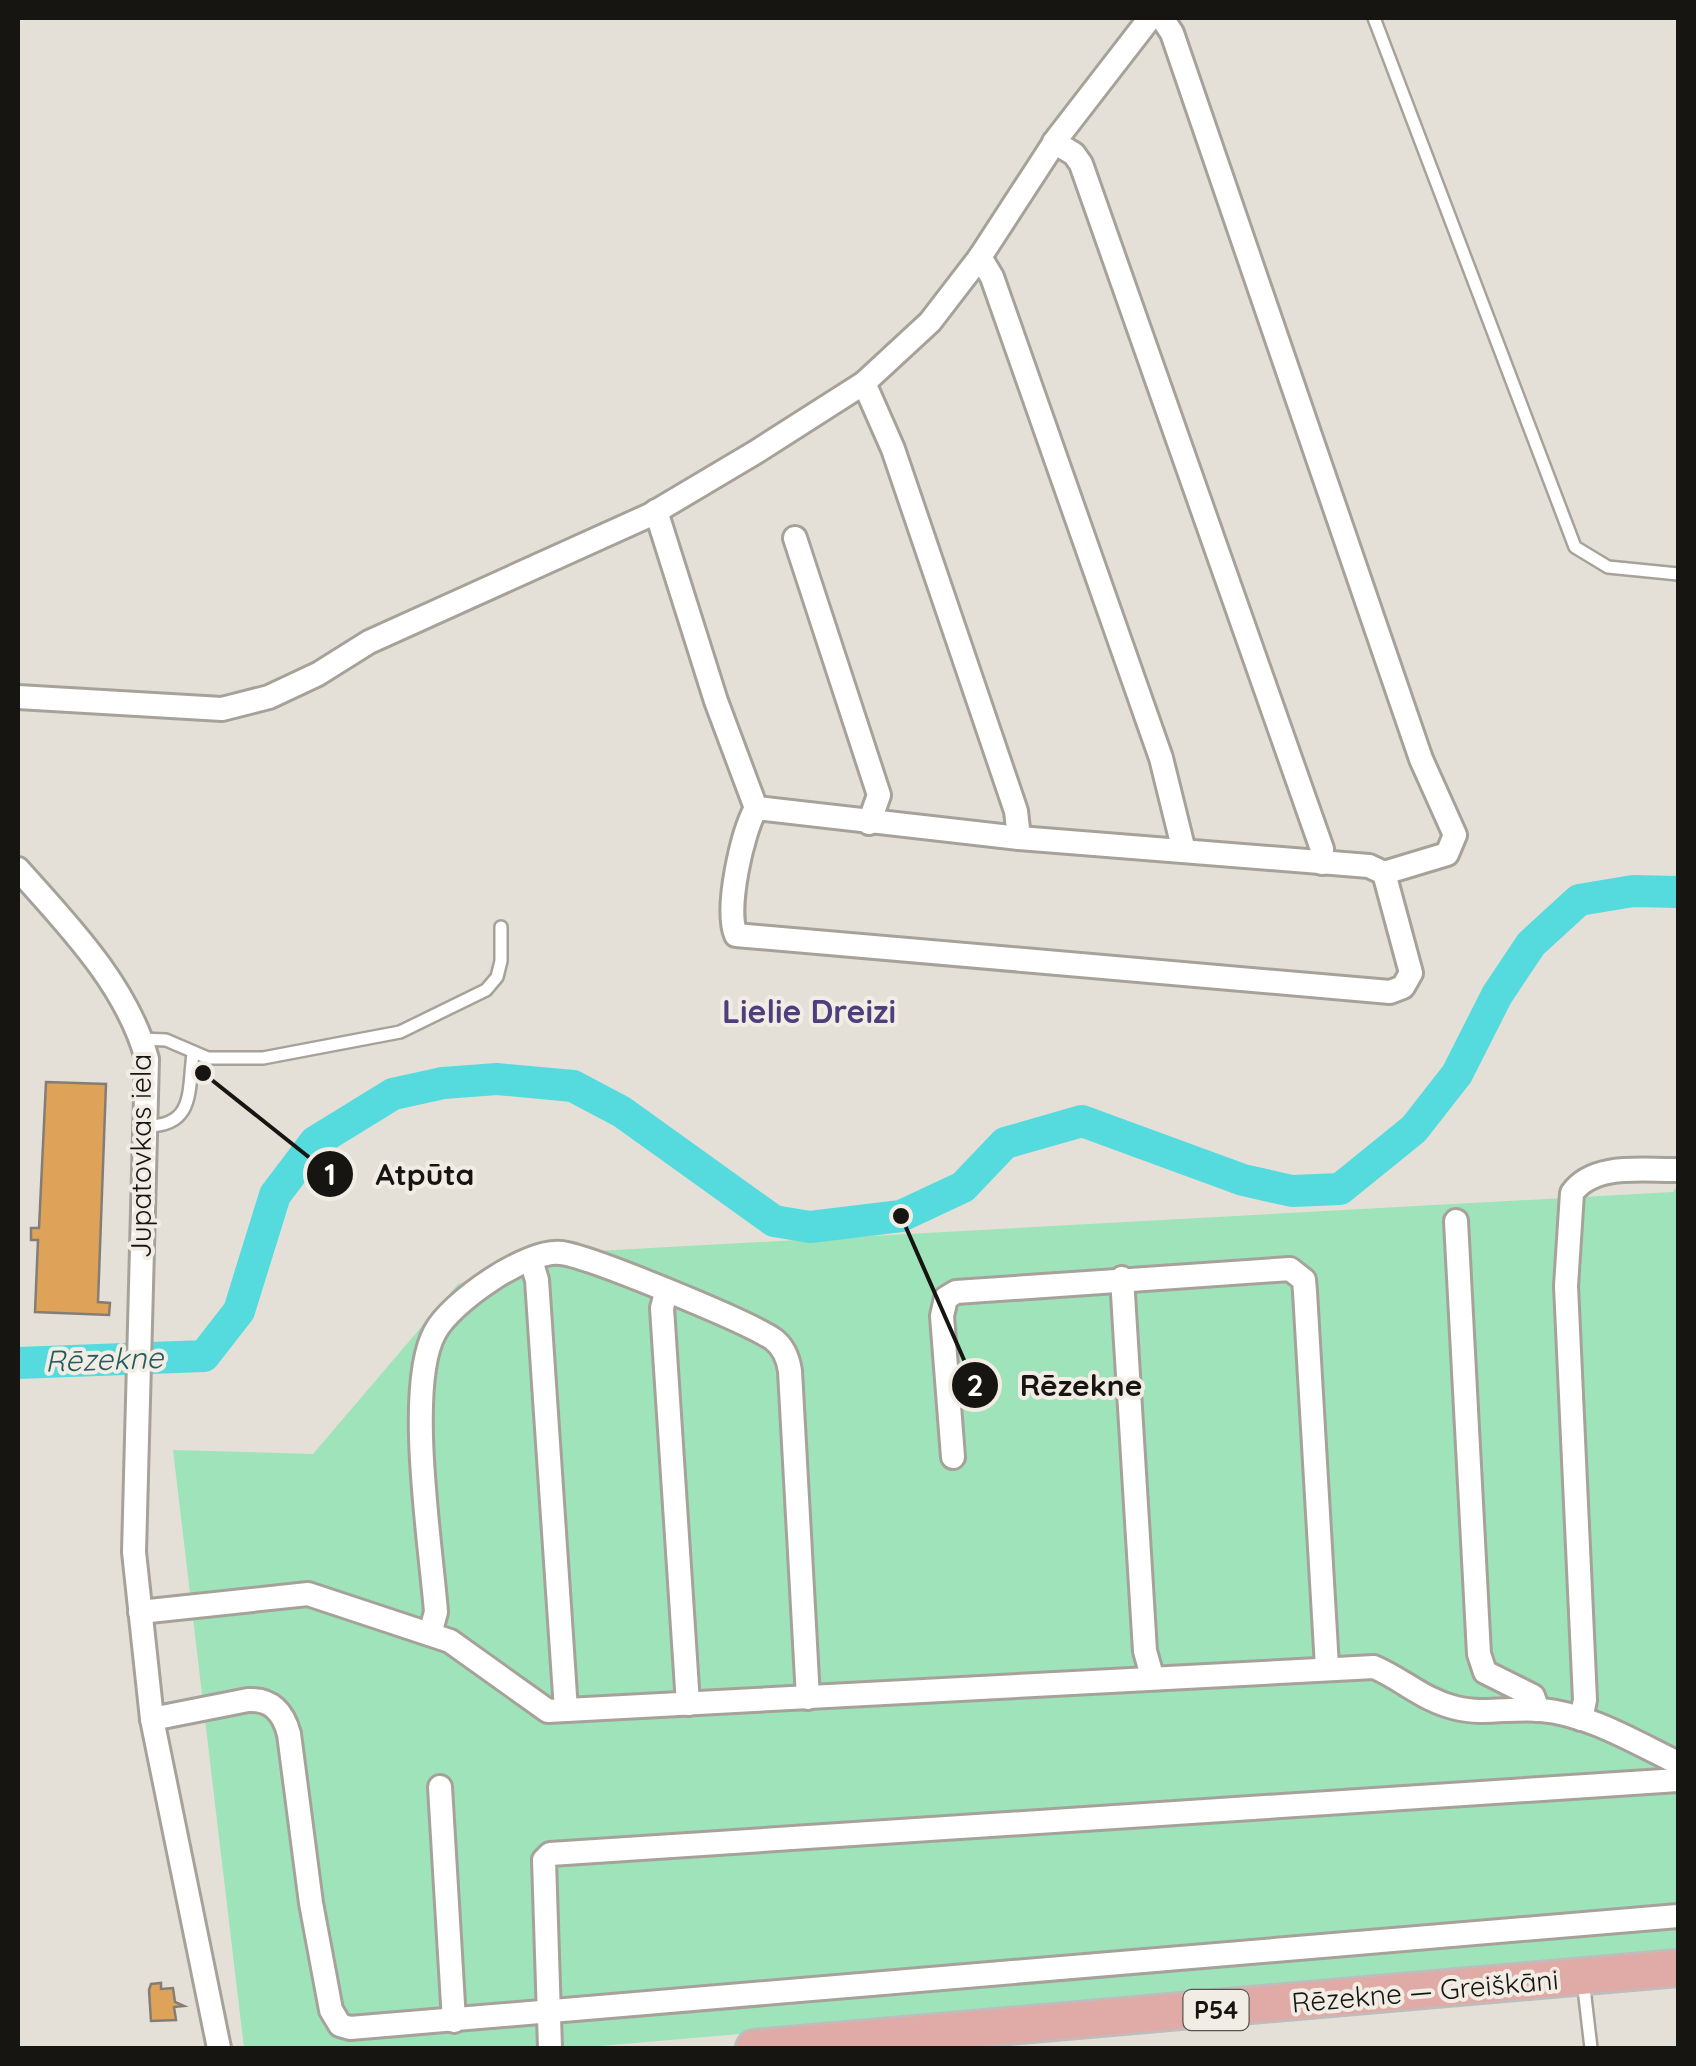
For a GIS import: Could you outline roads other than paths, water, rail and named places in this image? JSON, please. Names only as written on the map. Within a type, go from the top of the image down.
[{"type":"main road","name":"Rēzekne — Greiškāni","points":[[754,2048],[1678,1968]]},
{"type":"street","points":[[18,697],[222,709],[269,697],[318,674],[370,642],[656,512],[864,382],[930,322],[980,257],[1054,142],[1150,18]]},
{"type":"street","points":[[756,808],[1019,838],[1369,866],[1384,872],[1446,854],[1456,835],[1421,759],[1172,33],[1162,18]]},
{"type":"street","points":[[1054,142],[1074,154],[1080,164],[1288,747],[1322,849],[1322,863]]},
{"type":"street","points":[[980,257],[992,277],[1161,758],[1184,851]]},
{"type":"street","points":[[864,382],[893,450],[948,606],[1016,811],[1019,838]]},
{"type":"street","points":[[656,512],[716,701],[756,808],[746,827],[734,898],[736,935],[1390,992],[1403,987],[1410,973],[1384,872]]},
{"type":"street","points":[[795,538],[879,795],[869,823]]},
{"type":"street","name":"Jupatovkas iela","points":[[18,868],[97,963],[142,1039],[147,1059],[134,1552],[152,1719],[219,2048]]},
{"type":"street","points":[[1581,1719],[1585,1700],[1566,1286],[1572,1192],[1589,1177],[1603,1172],[1678,1170]]},
{"type":"street","points":[[1456,1222],[1479,1654],[1485,1672],[1533,1696],[1538,1710]]},
{"type":"street","points":[[430,1634],[436,1612],[421,1398],[435,1332],[479,1288],[531,1260],[559,1252],[774,1339],[788,1359],[808,1698]]},
{"type":"street","points":[[531,1260],[537,1280],[566,1710]]},
{"type":"street","points":[[952,1457],[942,1316],[946,1298],[972,1288],[1290,1268],[1304,1280],[1327,1667]]},
{"type":"street","points":[[1122,1278],[1143,1632],[1152,1676]]},
{"type":"street","points":[[666,1293],[662,1308],[688,1704]]},
{"type":"street","points":[[140,1612],[308,1594],[450,1640],[526,1700],[548,1711],[1374,1667],[1400,1678],[1416,1695],[1461,1710],[1538,1710],[1581,1719],[1678,1763]]},
{"type":"street","points":[[152,1719],[260,1699],[278,1710],[289,1734],[310,1903],[334,2020],[350,2028],[1678,1916]]},
{"type":"street","points":[[550,2048],[544,1860],[550,1854],[1678,1780]]},
{"type":"street","points":[[440,1787],[454,2020]]},
{"type":"lane","points":[[1374,18],[1575,547],[1608,567],[1678,574]]},
{"type":"lane","points":[[142,1039],[166,1040],[193,1054],[263,1058],[400,1032],[486,990],[497,977],[501,927]]},
{"type":"lane","points":[[147,1126],[164,1126],[176,1120],[186,1104],[193,1054]]},
{"type":"lane","points":[[1582,1976],[1591,2048]]},
{"type":"waterway","name":"Rēzekne","points":[[18,1363],[204,1356],[239,1311],[275,1195],[315,1142],[393,1094],[443,1083],[497,1079],[573,1086],[622,1112],[774,1221],[810,1227],[901,1216],[963,1187],[1005,1143],[1082,1121],[1243,1180],[1292,1191],[1340,1189],[1414,1129],[1457,1074],[1497,995],[1531,944],[1579,900],[1633,891],[1678,892]]},
{"type":"place","name":"Atpūta","points":[[203,1073]]},
{"type":"place","name":"Rēzekne","points":[[901,1216]]},
{"type":"district","name":"Lielie Dreizi","points":[[809,1012]]}]
